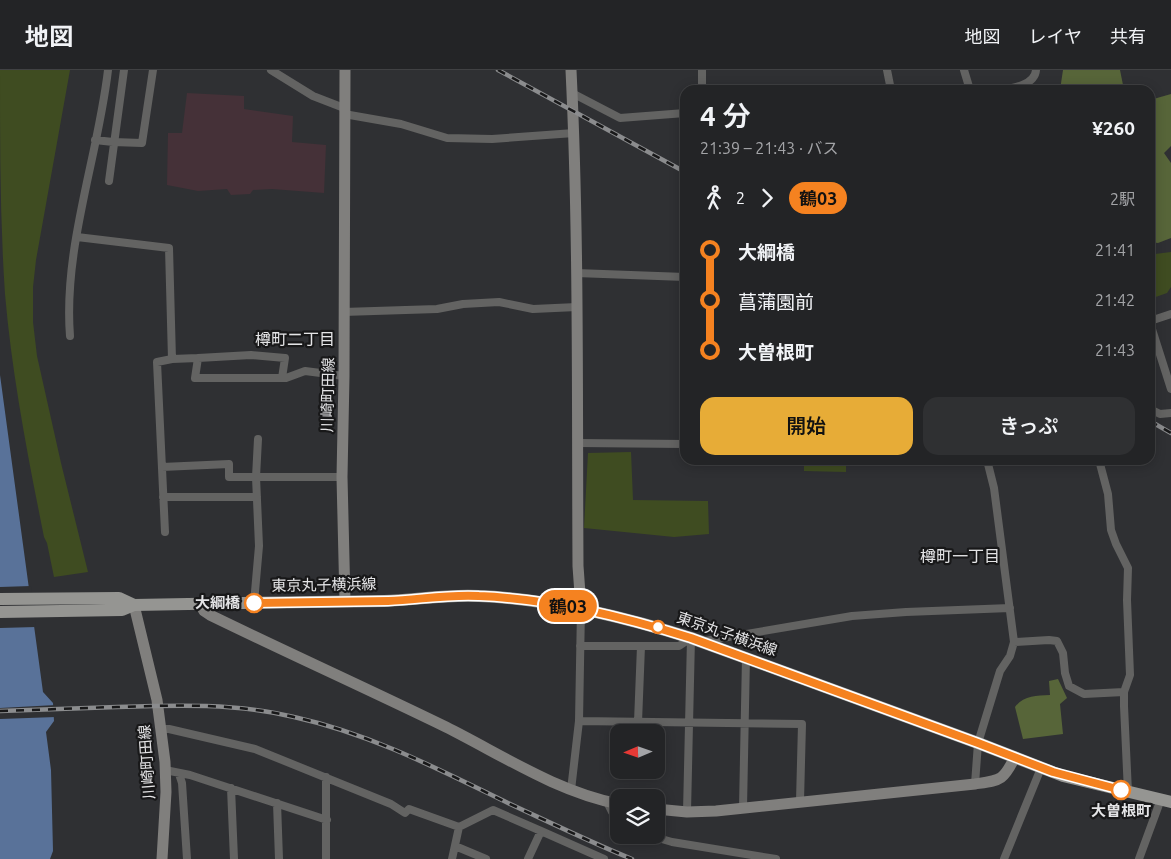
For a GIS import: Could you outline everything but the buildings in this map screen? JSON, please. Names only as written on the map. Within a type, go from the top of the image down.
[{"type":"main road","name":"東京丸子横浜線","points":[[0,612],[125,605],[412,599],[451,595],[510,598],[581,608],[653,626],[695,640],[1074,779],[1166,801]]},
{"type":"main road","name":"東京丸子横浜線","points":[[0,599],[125,605]]},
{"type":"street","points":[[70,336],[69,297],[77,237],[108,70]]},
{"type":"street","points":[[109,181],[124,70]]},
{"type":"street","points":[[95,140],[142,142],[153,70]]},
{"type":"street","points":[[271,70],[313,96],[344,111],[401,124],[447,138],[492,139],[574,133]]},
{"type":"street","name":"川崎町田線","points":[[345,70],[342,477],[345,601]]},
{"type":"street","points":[[571,70],[576,273],[578,566],[581,608],[579,721],[571,790]]},
{"type":"street","points":[[702,70],[702,85]]},
{"type":"street","points":[[887,70],[890,85]]},
{"type":"street","points":[[964,70],[968,85]]},
{"type":"street","points":[[1017,85],[1031,81],[1036,75],[1036,70]]},
{"type":"street","points":[[572,93],[620,118],[680,113]]},
{"type":"street","points":[[77,237],[169,248],[172,359]]},
{"type":"street","points":[[576,273],[680,277]]},
{"type":"street","points":[[343,312],[437,309],[463,304],[499,302],[533,308],[576,307]]},
{"type":"street","points":[[1155,320],[1171,314]]},
{"type":"street","points":[[1155,338],[1171,389]]},
{"type":"street","points":[[165,532],[157,362],[172,359],[251,355],[285,358],[282,378]]},
{"type":"street","points":[[198,358],[196,378],[282,378],[305,371],[344,376]]},
{"type":"street","points":[[1155,412],[1160,414],[1171,413]]},
{"type":"street","points":[[254,603],[259,546],[256,477],[258,438]]},
{"type":"street","points":[[578,443],[680,444]]},
{"type":"street","points":[[162,467],[229,464],[229,477],[342,477]]},
{"type":"street","points":[[975,784],[978,743],[1000,671],[1010,656],[1014,642],[994,488],[988,465]]},
{"type":"street","points":[[1100,465],[1108,494],[1111,530],[1128,568],[1127,600],[1130,675],[1124,692],[1124,740],[1128,792]]},
{"type":"street","points":[[164,498],[257,497]]},
{"type":"street","points":[[200,604],[210,616],[401,705],[571,790],[610,802]]},
{"type":"street","name":"川崎町田線","points":[[125,605],[149,665],[160,729],[165,770],[165,819],[162,859]]},
{"type":"street","points":[[580,646],[679,646],[695,640],[852,616],[1010,608]]},
{"type":"street","points":[[687,812],[689,723],[695,640]]},
{"type":"street","points":[[1014,642],[1057,641],[1063,653],[1064,673],[1069,686],[1084,694],[1124,692]]},
{"type":"street","points":[[638,722],[641,646]]},
{"type":"street","points":[[743,808],[746,658]]},
{"type":"street","points":[[579,721],[802,724],[800,801]]},
{"type":"street","points":[[160,729],[169,729],[256,749],[391,804],[405,813],[410,809],[459,827],[493,810],[604,859]]},
{"type":"street","points":[[665,810],[687,812],[743,808],[975,784],[1000,779],[1008,770],[1015,757]]},
{"type":"street","points":[[1004,859],[1041,768]]},
{"type":"street","points":[[165,770],[190,775],[327,820]]},
{"type":"street","points":[[179,774],[182,783],[187,859]]},
{"type":"street","points":[[326,777],[326,859]]},
{"type":"street","points":[[231,788],[234,859]]},
{"type":"street","points":[[1139,859],[1166,801]]},
{"type":"street","points":[[607,802],[610,808]]},
{"type":"street","points":[[277,804],[279,859]]},
{"type":"street","points":[[452,859],[459,827]]},
{"type":"street","points":[[528,859],[541,831]]},
{"type":"street","points":[[665,840],[776,859]]},
{"type":"street","points":[[455,846],[486,859]]},
{"type":"shaded area","points":[[187,93],[244,96],[244,109],[293,116],[292,142],[326,145],[324,193],[272,189],[253,190],[250,194],[231,195],[227,189],[198,191],[167,185],[168,133],[182,133]]},
{"type":"green space","points":[[0,70],[70,70],[36,260],[33,287],[33,322],[37,356],[88,572],[54,577],[26,447],[8,325],[1,210]]},
{"type":"green space","points":[[1063,70],[1120,70],[1123,85],[1061,85]]},
{"type":"green space","points":[[1171,94],[1171,146],[1164,153],[1171,163],[1171,238],[1158,243],[1155,243],[1155,99]]},
{"type":"green space","points":[[1171,252],[1171,287],[1167,293],[1155,297],[1155,254]]},
{"type":"green space","points":[[631,452],[633,500],[708,501],[709,534],[674,537],[584,528],[588,453]]},
{"type":"green space","points":[[804,465],[846,465],[846,472],[804,471]]},
{"type":"green space","points":[[1058,679],[1067,698],[1060,704],[1063,734],[1023,739],[1015,707],[1026,698],[1050,695],[1049,681]]},
{"type":"water","points":[[0,375],[43,692],[53,703],[54,721],[46,732],[51,770],[53,851],[50,859],[0,859]]},
{"type":"pier","points":[[31,586],[36,627],[0,628],[0,587]]},
{"type":"pier","points":[[56,705],[56,717],[0,719],[0,708]]},
{"type":"railway","points":[[498,70],[680,169]]},
{"type":"railway","points":[[1155,424],[1171,433]]},
{"type":"railway","points":[[0,711],[139,706],[206,706],[251,709],[294,717],[350,733],[404,754],[632,859]]},
{"type":"bus line","name":"鶴03","points":[[254,603],[387,601],[451,595],[510,598],[581,608],[653,626],[691,638],[1053,772],[1121,790]]},
{"type":"place","name":"大綱橋","points":[[254,603]]},
{"type":"place","name":"大曽根町","points":[[1121,790]]},
{"type":"district","name":"樽町二丁目","points":[[295,339]]},
{"type":"district","name":"樽町一丁目","points":[[960,556]]}]
